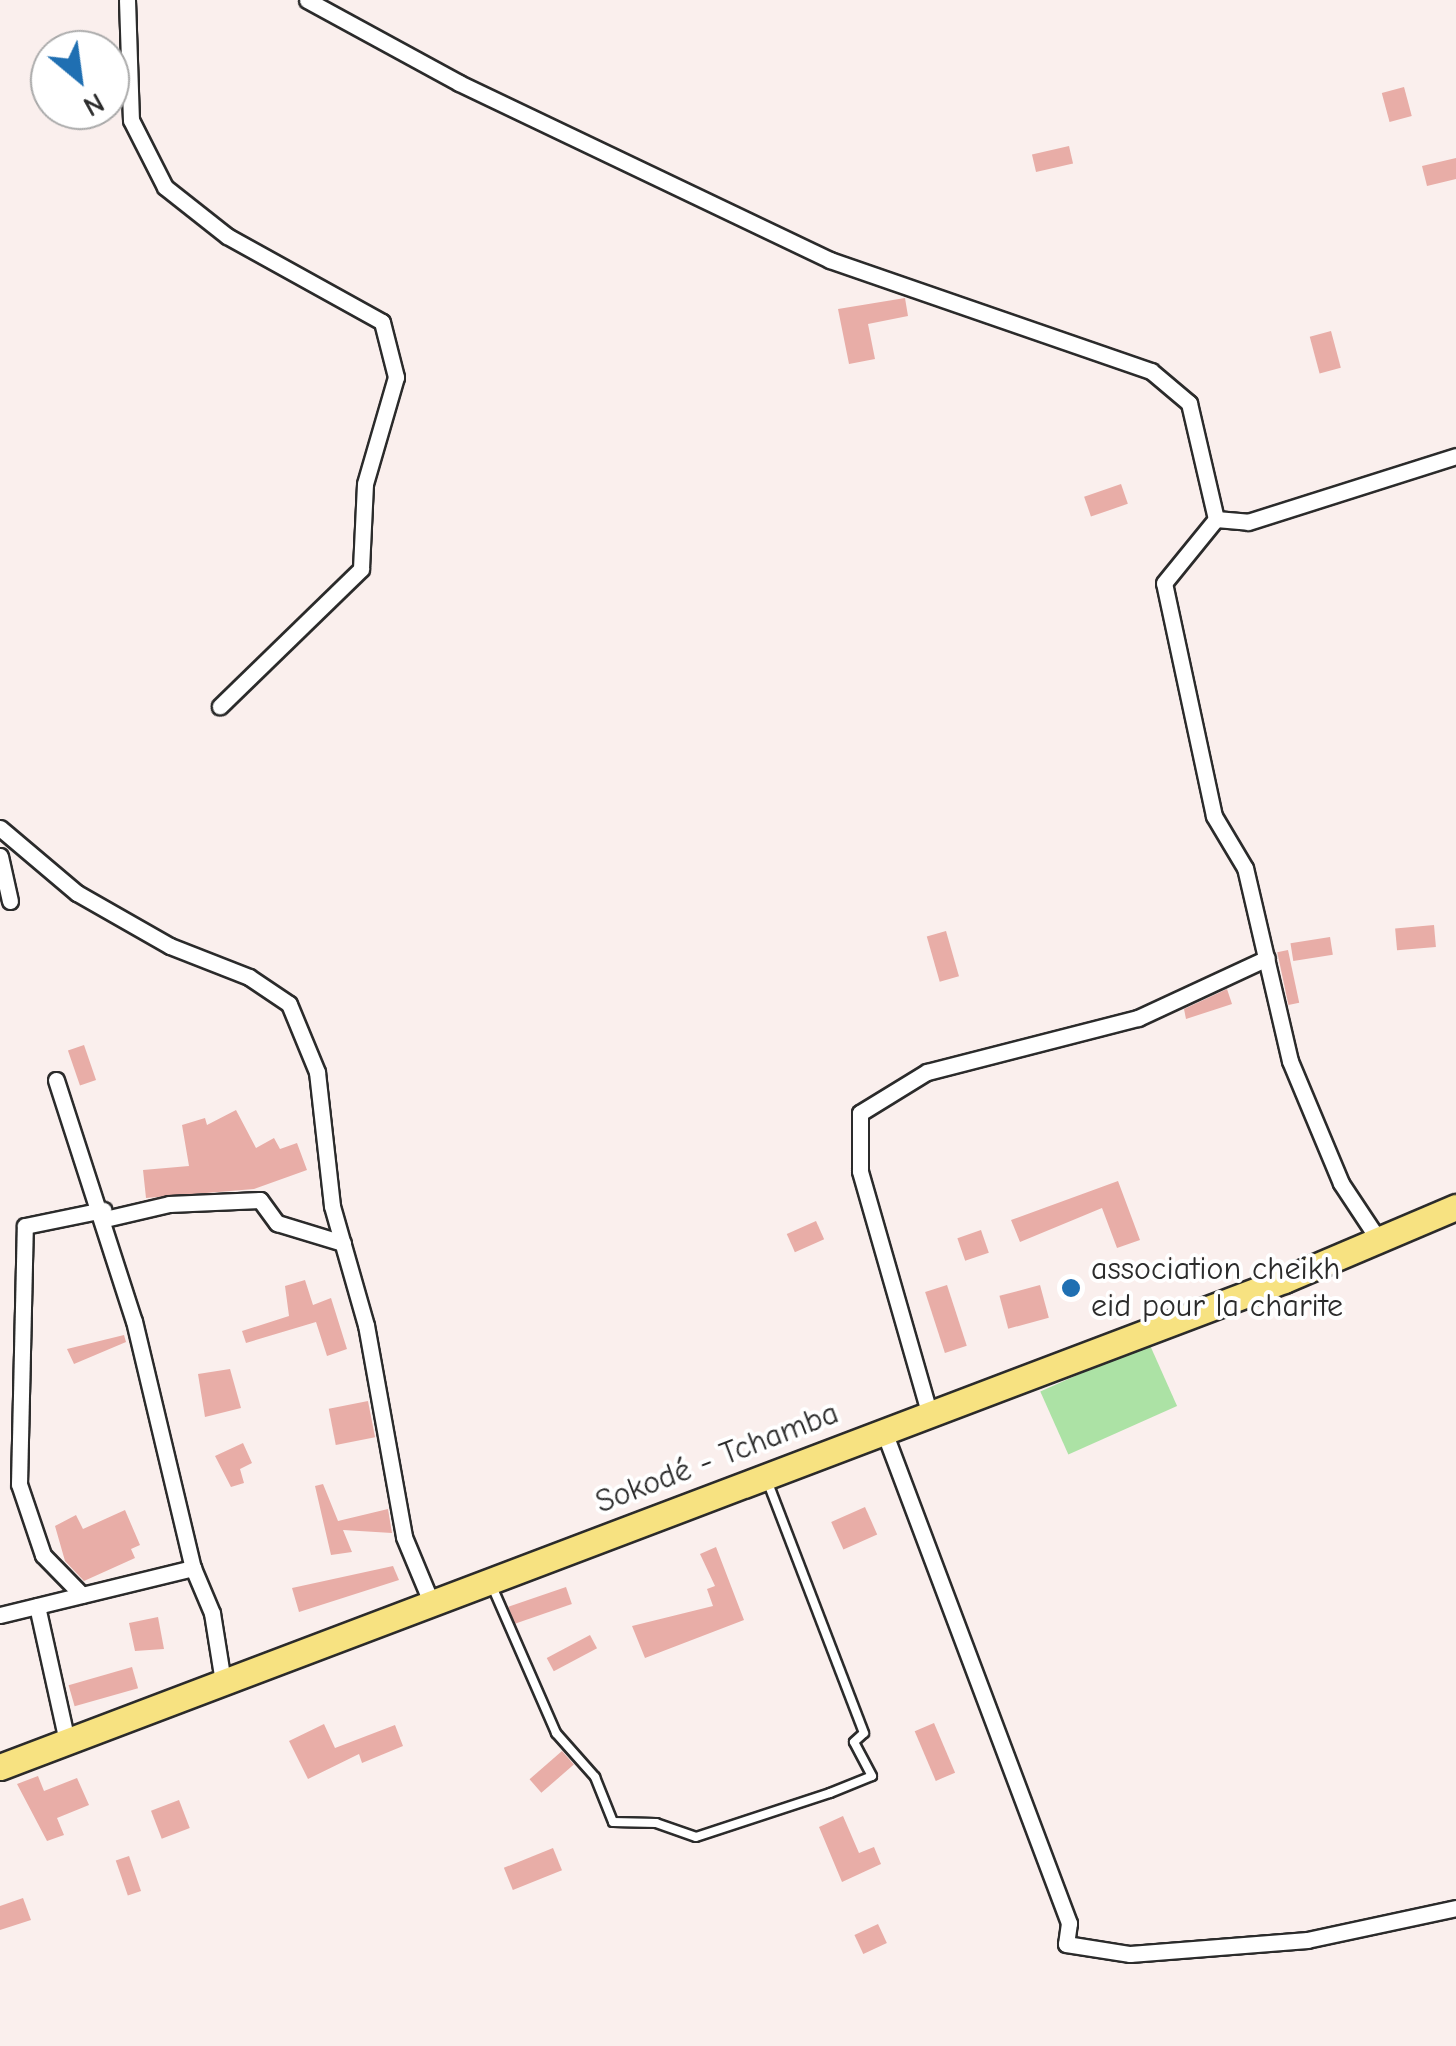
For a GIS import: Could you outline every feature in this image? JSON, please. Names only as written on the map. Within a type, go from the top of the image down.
[{"type":"main road","name":"Sokodé - Tchamba","points":[[0,1767],[1380,1242],[1456,1208]]},
{"type":"street","points":[[127,0],[131,120],[165,187],[227,236],[382,322],[396,376],[364,484],[361,569],[220,706]]},
{"type":"street","points":[[307,0],[460,83],[830,260],[1151,371],[1189,404],[1216,519]]},
{"type":"street","points":[[1216,519],[1248,522],[1456,456]]},
{"type":"street","points":[[1216,519],[1164,582],[1214,816],[1246,868],[1290,1061],[1340,1183],[1380,1242]]},
{"type":"street","points":[[0,828],[77,893],[170,946],[249,976],[288,1004],[317,1072],[343,1243],[404,1537],[431,1602]]},
{"type":"street","points":[[0,856],[10,901]]},
{"type":"street","points":[[930,1412],[860,1171],[860,1113],[927,1072],[1138,1018],[1267,958]]},
{"type":"street","points":[[56,1080],[104,1214],[192,1568],[212,1613],[223,1682]]},
{"type":"street","points":[[82,1595],[42,1556],[19,1484],[25,1226],[168,1204],[260,1200],[276,1224],[343,1243]]},
{"type":"street","points":[[883,1429],[1069,1923],[1066,1944],[1130,1954],[1307,1940],[1456,1908]]},
{"type":"street","points":[[0,1615],[192,1568]]},
{"type":"street","points":[[37,1606],[68,1741]]},
{"type":"lane","points":[[489,1580],[556,1733],[594,1777],[613,1822],[656,1823],[696,1837],[830,1794],[872,1776],[854,1742],[864,1733],[765,1475]]},
{"type":"green space","points":[[1149,1343],[1177,1406],[1068,1454],[1040,1391]]},
{"type":"building","points":[[1404,87],[1412,116],[1390,122],[1382,93]]},
{"type":"building","points":[[1069,146],[1073,164],[1036,172],[1032,155]]},
{"type":"building","points":[[1456,158],[1456,179],[1427,186],[1422,166]]},
{"type":"building","points":[[905,298],[908,316],[868,324],[875,359],[849,364],[838,309]]},
{"type":"building","points":[[1331,331],[1341,368],[1320,373],[1310,337]]},
{"type":"building","points":[[1121,484],[1128,504],[1091,517],[1084,497]]},
{"type":"building","points":[[1434,925],[1436,947],[1397,950],[1395,928]]},
{"type":"building","points":[[946,931],[959,976],[940,982],[927,937]]},
{"type":"building","points":[[1330,937],[1333,955],[1293,961],[1290,943]]},
{"type":"building","points":[[1288,950],[1299,1003],[1288,1005],[1277,952]]},
{"type":"building","points":[[1227,989],[1232,1004],[1186,1019],[1184,1009]]},
{"type":"building","points":[[84,1045],[96,1080],[80,1086],[68,1051]]},
{"type":"building","points":[[236,1110],[256,1148],[274,1138],[280,1149],[297,1143],[307,1170],[254,1189],[146,1198],[143,1170],[189,1166],[182,1125],[205,1118],[207,1125]]},
{"type":"building","points":[[1118,1181],[1140,1240],[1117,1248],[1102,1208],[1020,1242],[1011,1220]]},
{"type":"building","points":[[816,1221],[824,1239],[795,1252],[787,1234]]},
{"type":"building","points":[[981,1230],[989,1253],[965,1261],[957,1238]]},
{"type":"building","points":[[305,1280],[313,1305],[331,1298],[347,1349],[327,1356],[316,1322],[246,1343],[242,1331],[289,1316],[285,1286]]},
{"type":"building","points":[[947,1285],[967,1346],[945,1353],[925,1292]]},
{"type":"building","points":[[1040,1285],[1049,1318],[1008,1329],[999,1296]]},
{"type":"building","points":[[124,1335],[126,1342],[74,1364],[67,1349]]},
{"type":"building","points":[[230,1369],[241,1408],[205,1417],[198,1374]]},
{"type":"building","points":[[368,1401],[375,1437],[336,1445],[329,1409]]},
{"type":"building","points":[[243,1443],[252,1463],[240,1469],[244,1483],[231,1487],[215,1456]]},
{"type":"building","points":[[323,1484],[338,1521],[388,1509],[392,1533],[343,1530],[352,1552],[331,1555],[315,1486]]},
{"type":"building","points":[[865,1507],[877,1534],[843,1549],[831,1522]]},
{"type":"building","points":[[125,1510],[140,1545],[131,1549],[135,1558],[84,1581],[65,1561],[55,1526],[76,1515],[83,1529]]},
{"type":"building","points":[[716,1547],[744,1620],[645,1658],[632,1626],[713,1606],[707,1589],[715,1586],[700,1554]]},
{"type":"building","points":[[393,1566],[399,1580],[299,1612],[292,1588]]},
{"type":"building","points":[[566,1587],[572,1604],[514,1624],[508,1607]]},
{"type":"building","points":[[158,1617],[164,1649],[135,1651],[129,1623]]},
{"type":"building","points":[[590,1635],[597,1648],[554,1671],[547,1658]]},
{"type":"building","points":[[132,1667],[138,1688],[75,1706],[69,1685]]},
{"type":"building","points":[[934,1723],[955,1773],[936,1781],[915,1731]]},
{"type":"building","points":[[324,1724],[335,1748],[395,1725],[403,1746],[362,1763],[359,1754],[308,1779],[289,1741]]},
{"type":"building","points":[[562,1751],[574,1765],[541,1793],[530,1779]]},
{"type":"building","points":[[38,1776],[44,1791],[77,1778],[89,1805],[57,1818],[64,1835],[47,1841],[17,1784]]},
{"type":"building","points":[[179,1800],[190,1828],[162,1839],[151,1811]]},
{"type":"building","points":[[843,1816],[859,1853],[874,1847],[881,1864],[842,1882],[819,1827]]},
{"type":"building","points":[[553,1848],[562,1870],[513,1890],[504,1868]]},
{"type":"building","points":[[129,1856],[141,1891],[128,1896],[116,1861]]},
{"type":"building","points":[[23,1898],[31,1920],[0,1930],[0,1906]]},
{"type":"building","points":[[878,1924],[887,1943],[863,1954],[854,1935]]},
{"type":"place","name":"association cheikh eid pour la charite","points":[[1071,1288]]}]
